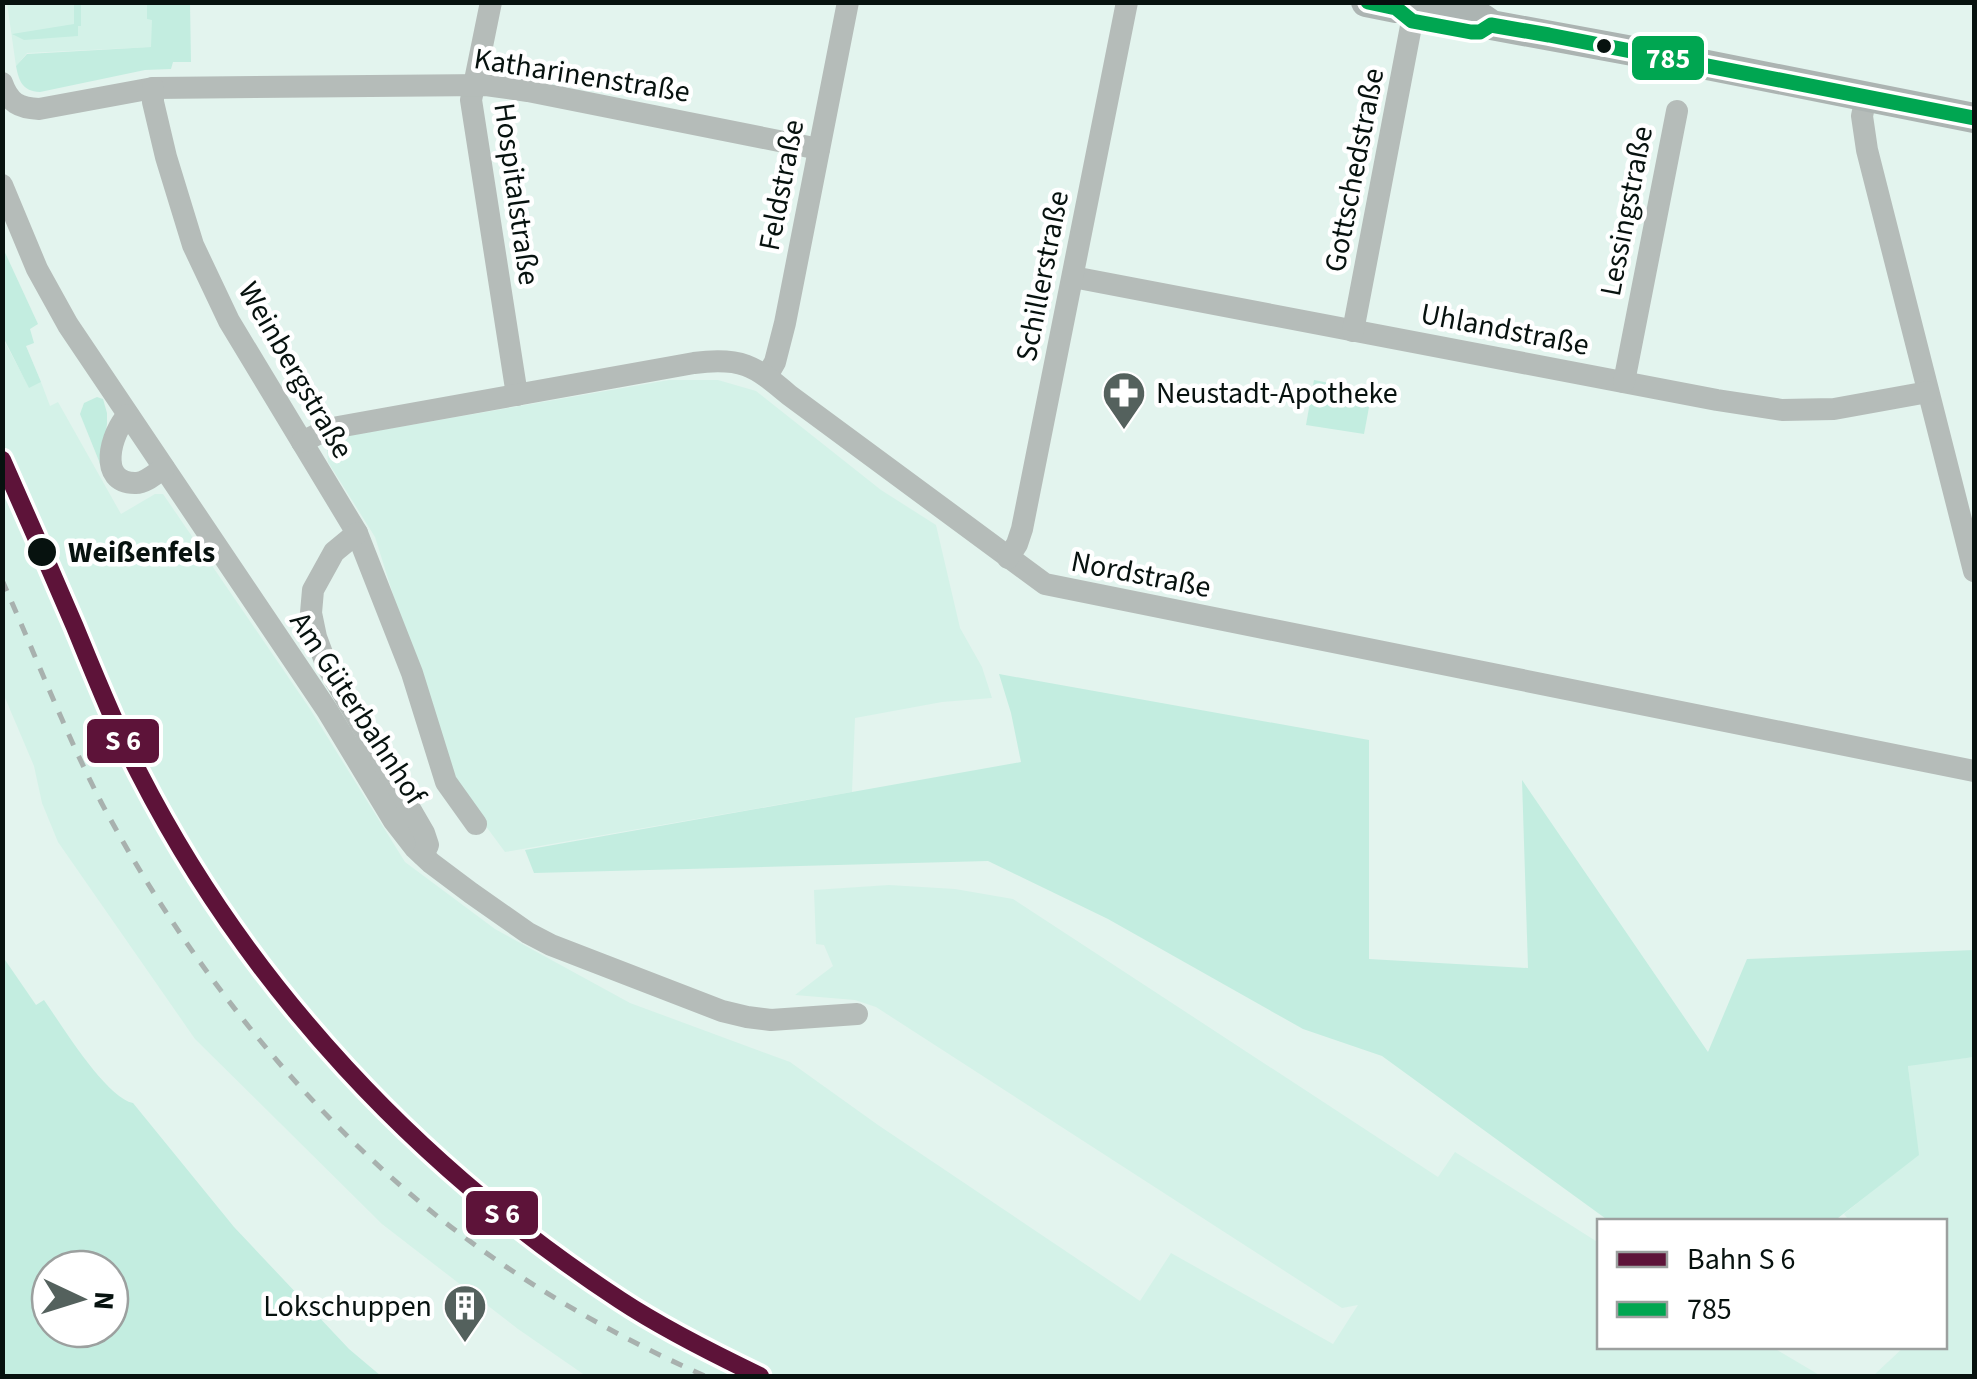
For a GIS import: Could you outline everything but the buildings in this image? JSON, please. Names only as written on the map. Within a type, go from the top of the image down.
[{"type":"main road","points":[[1401,6],[1468,12],[1481,16],[1490,25],[1974,118]]},
{"type":"street","name":"Hospitalstraße","points":[[490,2],[472,106],[517,395]]},
{"type":"street","name":"Feldstraße","points":[[767,376],[785,323],[848,2]]},
{"type":"street","name":"Schillerstraße","points":[[1008,558],[1022,529],[1126,2]]},
{"type":"street","name":"Gottschedstraße","points":[[1354,332],[1401,6]]},
{"type":"street","points":[[2,83],[10,100],[30,108],[153,88]]},
{"type":"street","name":"Katharinenstraße","points":[[153,88],[474,84],[528,90],[819,150]]},
{"type":"street","name":"Weinbergstraße","points":[[153,88],[166,156],[193,245],[229,322],[358,533],[412,674],[446,782],[476,824]]},
{"type":"street","points":[[1866,97],[1862,116],[1867,150],[1974,571]]},
{"type":"street","name":"Lessingstraße","points":[[1624,382],[1676,111]]},
{"type":"street","name":"Am Güterbahnhof","points":[[2,184],[37,269],[68,325],[327,710],[394,822],[423,855],[528,932],[582,959],[747,1018],[856,1014]]},
{"type":"street","name":"Uhlandstraße","points":[[1073,276],[1782,410],[1834,409],[1928,392]]},
{"type":"street","name":"Nordstraße","points":[[302,442],[338,426],[705,362],[742,363],[767,376],[1036,580],[1056,587],[1974,771]]},
{"type":"street","points":[[128,415],[119,425],[111,447],[110,464],[118,477],[134,484],[164,468]]},
{"type":"street","points":[[358,533],[334,552],[313,590],[311,613],[326,664],[424,833],[428,845],[423,855]]},
{"type":"shaded area","points":[[7,3],[74,3],[78,36],[81,3],[147,3],[147,19],[152,19],[152,47],[27,53],[16,66]]},
{"type":"shaded area","points":[[74,3],[81,3],[78,36],[24,40],[12,34],[74,24]]},
{"type":"shaded area","points":[[147,3],[190,3],[191,62],[173,62],[171,69],[145,70],[40,92],[22,84],[16,66],[27,54],[151,47],[152,20],[147,19]]},
{"type":"shaded area","points":[[2,246],[38,324],[30,329],[34,343],[26,346],[41,382],[29,388],[3,337]]},
{"type":"shaded area","points":[[2,337],[29,387],[41,382],[50,406],[58,402],[121,514],[155,494],[163,494],[310,709],[405,862],[495,929],[630,1003],[790,1062],[1140,1301],[1171,1253],[1333,1344],[1358,1305],[1342,1308],[876,1007],[855,1000],[795,995],[833,966],[824,945],[816,944],[814,890],[889,885],[955,889],[1013,899],[1438,1177],[1455,1152],[1597,1242],[1597,1349],[1775,1349],[1821,1376],[586,1376],[382,1224],[195,1039],[58,842],[42,803],[34,766],[3,693]]},
{"type":"shaded area","points":[[669,380],[718,380],[756,391],[881,490],[936,525],[960,628],[982,667],[992,698],[942,702],[855,718],[852,792],[505,852],[451,779],[375,537],[328,462],[327,450],[332,441],[341,437]]},
{"type":"shaded area","points":[[1314,380],[1372,391],[1364,434],[1306,425]]},
{"type":"shaded area","points":[[97,397],[103,399],[107,413],[101,466],[80,414],[84,403]]},
{"type":"shaded area","points":[[999,674],[1369,740],[1369,959],[1528,968],[1522,780],[1708,1052],[1747,959],[1974,950],[1974,1057],[1908,1066],[1919,1155],[1838,1219],[1606,1219],[1382,1056],[1303,1029],[1108,919],[988,861],[534,873],[525,850],[1021,762]]},
{"type":"shaded area","points":[[3,957],[36,1005],[44,1000],[97,1075],[133,1103],[234,1227],[349,1349],[381,1376],[3,1376]]},
{"type":"shaded area","points":[[1974,1057],[1974,1376],[1873,1376],[1902,1349],[1947,1349],[1947,1219],[1848,1219],[1844,1214],[1918,1154],[1908,1065]]},
{"type":"railway","points":[[2,580],[87,775],[135,862],[211,978],[299,1086],[398,1183],[481,1249],[574,1309],[705,1376]]},
{"type":"transit line","name":"785","points":[[1368,2],[1396,8],[1412,21],[1471,32],[1491,25],[1549,35],[1974,118]]},
{"type":"transit line","points":[[2,460],[139,773],[183,852],[232,927],[287,999],[345,1068],[408,1132],[546,1248],[654,1321],[760,1376]]},
{"type":"place","name":"Neustadt-Apotheke","points":[[1124,431]]},
{"type":"place","name":"Weißenfels","points":[[42,552]]},
{"type":"place","name":"Lokschuppen","points":[[465,1344]]}]
